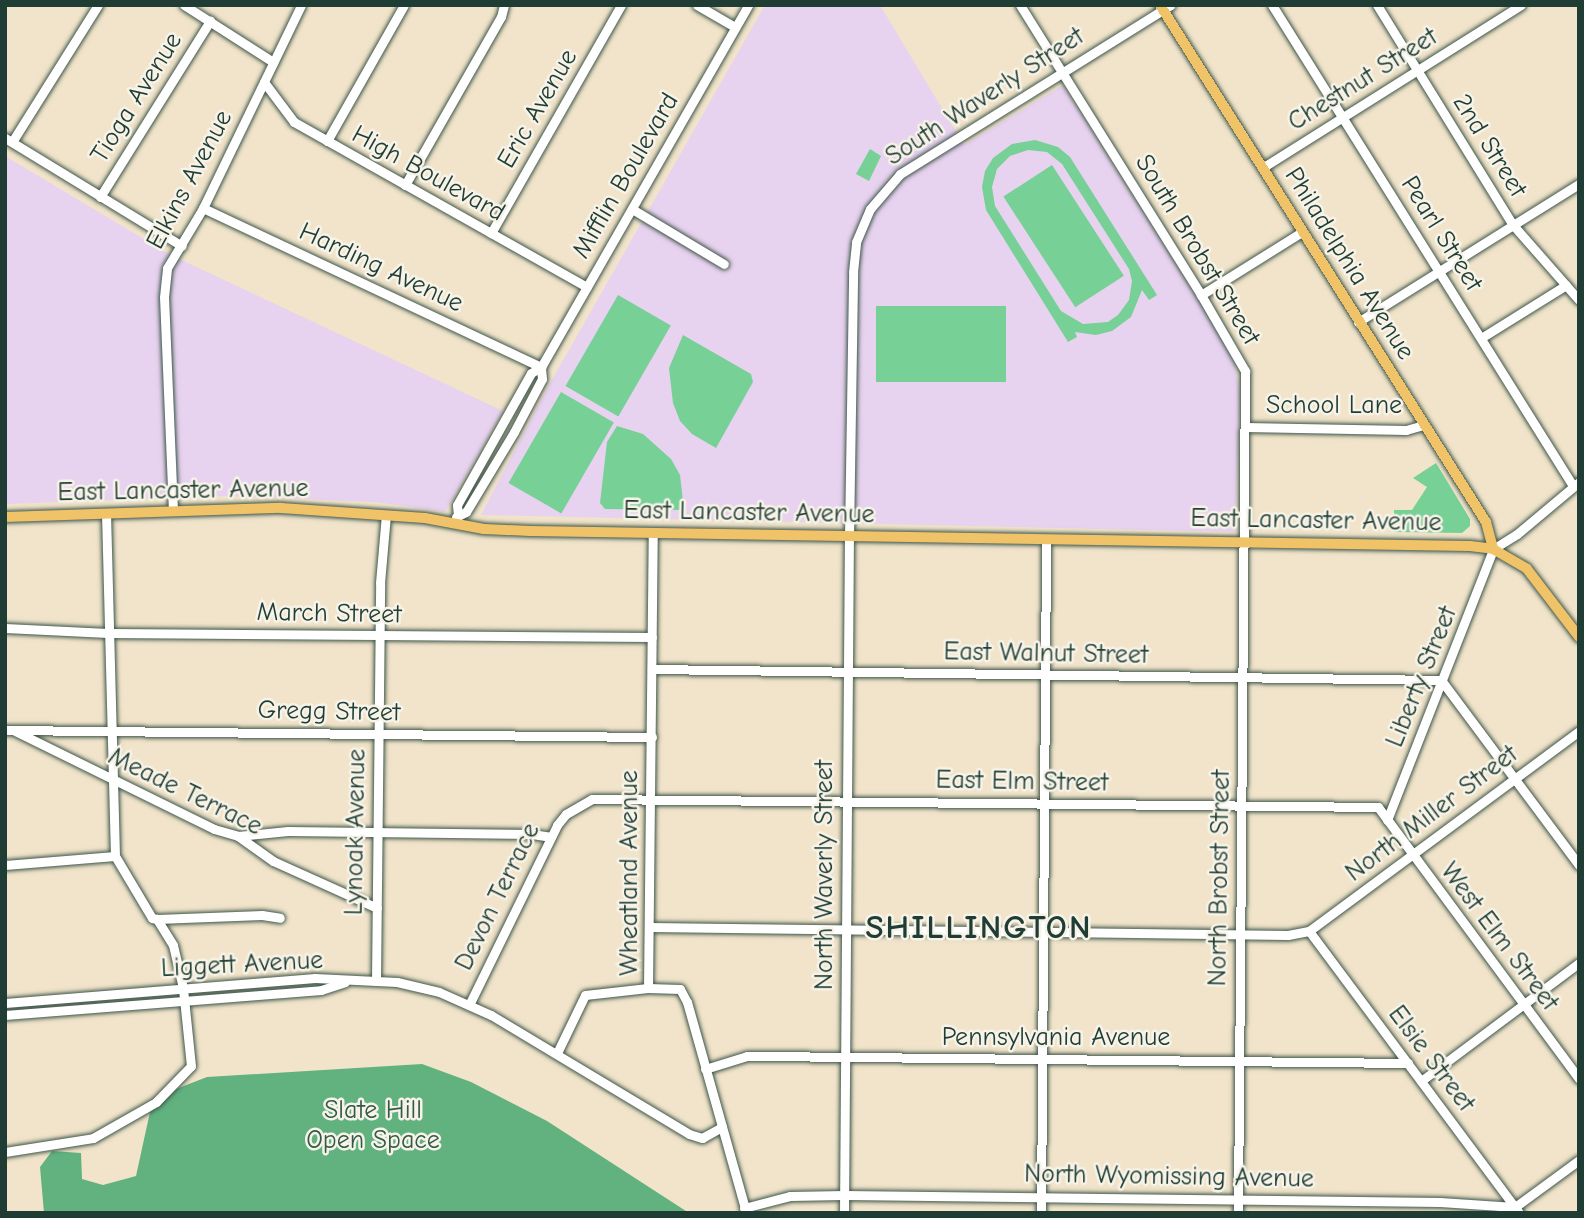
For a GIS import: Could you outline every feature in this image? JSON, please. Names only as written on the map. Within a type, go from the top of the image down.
[{"type":"main road","name":"Philadelphia Avenue","points":[[1165,7],[1262,168],[1486,522],[1493,549]]},
{"type":"main road","name":"East Lancaster Avenue","points":[[5,517],[281,509],[455,519],[484,529],[653,534],[1470,545],[1493,549]]},
{"type":"main road","points":[[1493,549],[1527,569],[1579,637]]},
{"type":"street","points":[[98,5],[8,140],[182,246]]},
{"type":"street","points":[[184,5],[273,62]]},
{"type":"street","name":"Elkins Avenue","points":[[173,511],[164,297],[167,268],[204,208],[301,5]]},
{"type":"street","points":[[327,141],[404,5]]},
{"type":"street","points":[[405,184],[501,17],[503,5]]},
{"type":"street","name":"Eric Avenue","points":[[491,233],[621,5]]},
{"type":"street","points":[[697,5],[736,27]]},
{"type":"street","name":"Mifflin Boulevard","points":[[455,519],[457,505],[531,373],[541,367],[748,5]]},
{"type":"street","name":"South Brobst Street","points":[[1020,5],[1201,295],[1245,372],[1244,543]]},
{"type":"street","name":"Pearl Street","points":[[1272,5],[1576,484]]},
{"type":"street","name":"2nd Street","points":[[1377,5],[1514,225],[1579,300]]},
{"type":"street","name":"Chestnut Street","points":[[1262,168],[1521,5]]},
{"type":"street","name":"South Waverly Street","points":[[849,537],[853,272],[856,242],[863,222],[877,198],[900,174],[1165,7]]},
{"type":"street","name":"Tioga Avenue","points":[[100,197],[210,21]]},
{"type":"street","name":"High Boulevard","points":[[264,82],[294,122],[587,287]]},
{"type":"street","points":[[1358,322],[1579,184]]},
{"type":"street","name":"Harding Avenue","points":[[204,208],[541,367]]},
{"type":"street","points":[[632,209],[724,264]]},
{"type":"street","points":[[1201,295],[1302,232]]},
{"type":"street","points":[[1481,338],[1566,285]]},
{"type":"street","name":"School Lane","points":[[1245,427],[1406,430],[1423,425]]},
{"type":"street","points":[[1493,549],[1517,534],[1576,484]]},
{"type":"street","points":[[106,513],[116,856],[152,918],[261,915],[280,918]]},
{"type":"street","name":"Lynoak Avenue","points":[[376,981],[379,636],[386,515]]},
{"type":"street","name":"Wheatland Avenue","points":[[653,534],[648,988],[680,989],[687,1002],[745,1210]]},
{"type":"street","name":"North Waverly Street","points":[[844,1213],[849,537]]},
{"type":"street","points":[[1041,1213],[1046,540]]},
{"type":"street","name":"North Brobst Street","points":[[1238,1213],[1244,543]]},
{"type":"street","name":"Liberty Street","points":[[1387,820],[1441,680],[1468,621],[1493,549]]},
{"type":"street","name":"March Street","points":[[5,628],[108,633],[652,637]]},
{"type":"street","name":"East Walnut Street","points":[[652,669],[1441,680]]},
{"type":"street","points":[[1441,680],[1579,865]]},
{"type":"street","name":"Gregg Street","points":[[9,730],[652,737]]},
{"type":"street","name":"Meade Terrace","points":[[9,730],[214,829],[238,836],[273,861],[377,908]]},
{"type":"street","name":"North Miller Street","points":[[1309,931],[1579,731]]},
{"type":"street","name":"Devon Terrace","points":[[469,1005],[550,837],[566,814],[592,799],[650,799]]},
{"type":"street","name":"East Elm Street","points":[[650,799],[1378,807],[1387,820]]},
{"type":"street","name":"West Elm Street","points":[[1387,820],[1579,1079]]},
{"type":"street","points":[[238,836],[288,831],[550,837]]},
{"type":"street","points":[[5,865],[116,856]]},
{"type":"street","points":[[5,1152],[93,1138],[156,1102],[191,1066],[183,988],[173,945],[157,919]]},
{"type":"street","points":[[649,927],[1240,934],[1309,931]]},
{"type":"street","name":"Elsie Street","points":[[1309,931],[1517,1210]]},
{"type":"street","points":[[1421,1081],[1579,963]]},
{"type":"street","name":"Liggett Avenue","points":[[5,1003],[314,978],[347,982]]},
{"type":"street","points":[[347,982],[376,981],[417,986],[469,1005],[557,1054],[689,1134],[702,1138],[722,1127]]},
{"type":"street","name":"Liggett Avenue","points":[[5,1015],[321,990],[347,982]]},
{"type":"street","points":[[557,1054],[585,995],[648,988]]},
{"type":"street","name":"Pennsylvania Avenue","points":[[705,1069],[747,1056],[1408,1063]]},
{"type":"street","points":[[1517,1210],[1579,1160]]},
{"type":"street","name":"North Wyomissing Avenue","points":[[745,1210],[790,1196],[844,1195],[1453,1202],[1517,1210]]},
{"type":"shaded area","points":[[765,5],[880,5],[964,145],[1063,85],[1233,355],[1240,392],[1235,532],[481,515],[544,394]]},
{"type":"shaded area","points":[[5,156],[169,254],[503,411],[445,512],[376,502],[228,496],[5,504]]},
{"type":"green space","points":[[1035,140],[1058,147],[1070,157],[1157,295],[1149,300],[1142,290],[1131,317],[1112,331],[1096,335],[1075,332],[1077,337],[1068,342],[986,210],[982,187],[985,171],[993,158],[1012,144]],"holes":[[[1028,150],[1047,152],[1062,164],[1129,269],[1132,281],[1129,300],[1118,315],[1108,322],[1083,324],[1061,311],[995,206],[992,187],[997,169],[1010,156]]]},
{"type":"green space","points":[[870,149],[881,156],[869,181],[856,174]]},
{"type":"green space","points":[[1052,165],[1124,276],[1075,307],[1003,197]]},
{"type":"green space","points":[[618,295],[671,326],[618,416],[566,386]]},
{"type":"green space","points":[[876,306],[1006,306],[1006,382],[876,382]]},
{"type":"green space","points":[[683,335],[751,374],[753,382],[716,448],[692,434],[680,421],[673,403],[669,368]]},
{"type":"green space","points":[[561,392],[614,422],[561,513],[508,483]]},
{"type":"green space","points":[[617,426],[643,434],[671,459],[680,475],[684,510],[605,509],[600,503],[607,442]]},
{"type":"green space","points":[[1436,463],[1470,519],[1470,526],[1462,533],[1394,532],[1394,510],[1412,510],[1427,487],[1413,478]]},
{"type":"green space","name":"Slate Hill Open Space","points":[[422,1064],[471,1082],[547,1121],[689,1213],[44,1213],[40,1167],[52,1151],[81,1153],[82,1179],[103,1185],[136,1176],[150,1112],[176,1089],[207,1077]]},
{"type":"district","name":"SHILLINGTON","points":[[979,928]]}]
